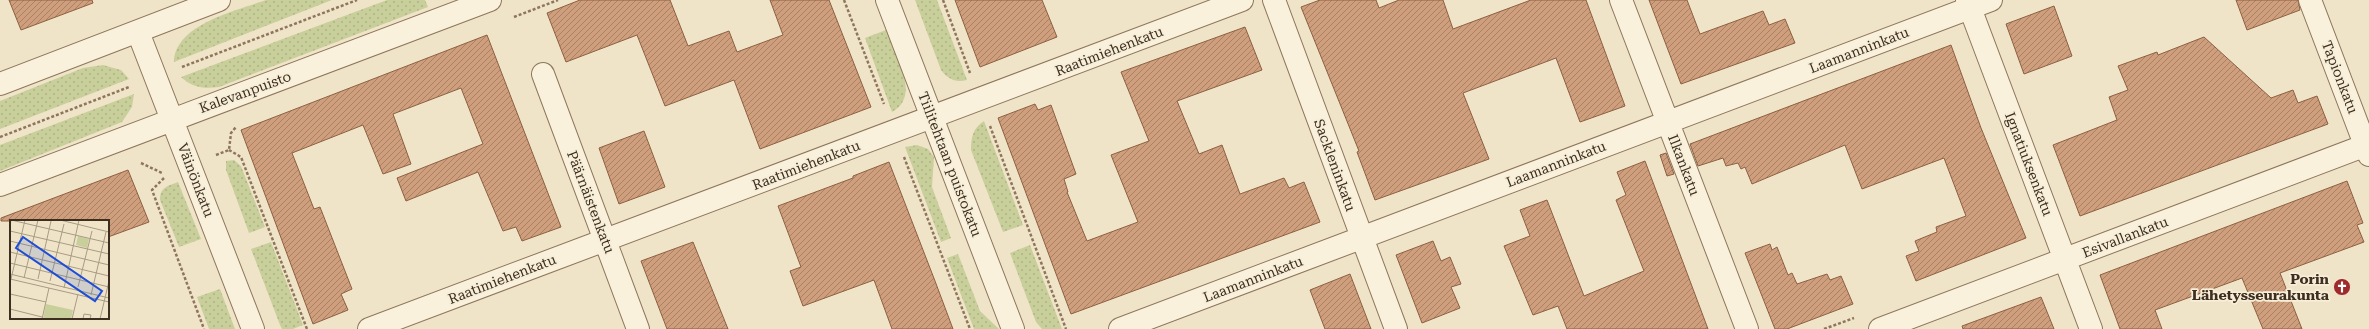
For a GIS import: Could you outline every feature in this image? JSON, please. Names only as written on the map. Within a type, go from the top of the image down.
[{"type":"street","points":[[0,84],[219,0]]},
{"type":"street","name":"Kalevanpuisto","points":[[0,185],[173,118],[490,0]]},
{"type":"street","name":"Tiilitehtaan puistokatu","points":[[888,0],[1013,329]]},
{"type":"street","name":"Raatimiehenkatu","points":[[369,329],[1242,0]]},
{"type":"street","name":"Sackleninkatu","points":[[1274,0],[1396,329]]},
{"type":"street","name":"Ilkankatu","points":[[1622,0],[1747,329]]},
{"type":"street","name":"Laamanninkatu","points":[[1120,329],[1668,122],[1969,4],[1991,0]]},
{"type":"street","name":"Tapionkatu","points":[[2310,0],[2368,148]]},
{"type":"street","name":"Ignatiuksenkatu","points":[[1969,4],[2091,329]]},
{"type":"street","name":"Väinönkatu","points":[[138,32],[173,118],[253,329]]},
{"type":"street","name":"Päärnäistenkatu","points":[[543,74],[638,329]]},
{"type":"street","name":"Esivallankatu","points":[[1880,329],[2065,259],[2368,148]]},
{"type":"path","points":[[844,0],[970,329]]},
{"type":"path","points":[[943,0],[1066,329]]},
{"type":"path","points":[[229,150],[241,157],[307,329]]},
{"type":"path","points":[[166,176],[152,190],[204,329]]},
{"type":"green space","points":[[266,0],[332,0],[174,62],[177,49],[185,38],[196,29],[224,14]]},
{"type":"green space","points":[[387,0],[425,0],[428,7],[219,87],[208,88],[194,86],[181,77]]},
{"type":"green space","points":[[915,0],[937,0],[967,80],[952,80],[941,70]]},
{"type":"green space","points":[[886,30],[900,62],[906,85],[905,96],[901,105],[892,112],[865,38]]},
{"type":"green space","points":[[103,65],[121,70],[129,79],[0,129],[0,101],[83,68]]},
{"type":"green space","points":[[134,94],[132,107],[122,122],[0,171],[0,145]]},
{"type":"green space","points":[[984,121],[1023,225],[1003,232],[971,150],[973,133]]},
{"type":"green space","points":[[917,145],[928,149],[934,157],[932,187],[951,238],[941,242],[905,147]]},
{"type":"green space","points":[[234,160],[241,166],[265,227],[249,233],[226,170],[226,161]]},
{"type":"green space","points":[[178,182],[201,239],[179,247],[160,200],[161,192],[165,188]]},
{"type":"green space","points":[[271,242],[303,325],[293,329],[282,329],[251,249]]},
{"type":"green space","points":[[1030,245],[1062,329],[1042,329],[1036,322],[1010,253]]},
{"type":"green space","points":[[958,254],[980,311],[999,329],[974,329],[947,258]]},
{"type":"green space","points":[[220,289],[235,329],[209,329],[197,297]]},
{"type":"building","points":[[9,0],[92,0],[93,3],[21,30]]},
{"type":"building","points":[[580,0],[670,0],[688,46],[729,31],[737,52],[783,35],[770,0],[829,0],[871,107],[760,149],[734,80],[665,106],[637,35],[566,62],[547,13]]},
{"type":"building","points":[[955,0],[1042,0],[1057,37],[980,67]]},
{"type":"building","points":[[1320,0],[1376,0],[1379,8],[1399,0],[1443,0],[1453,29],[1531,0],[1586,0],[1625,106],[1580,122],[1556,58],[1463,93],[1489,159],[1375,200],[1357,152],[1359,151],[1301,7]]},
{"type":"building","points":[[1649,0],[1687,0],[1700,34],[1763,11],[1769,25],[1785,19],[1795,43],[1681,84]]},
{"type":"building","points":[[2236,0],[2298,0],[2300,10],[2247,30]]},
{"type":"building","points":[[2054,6],[2072,56],[2024,74],[2006,24]]},
{"type":"building","points":[[1245,27],[1262,70],[1177,101],[1199,154],[1222,145],[1240,194],[1284,178],[1289,188],[1304,182],[1320,222],[1071,314],[998,118],[1035,104],[1038,110],[1051,105],[1076,174],[1064,179],[1067,192],[1087,241],[1138,222],[1111,155],[1149,141],[1121,72]]},
{"type":"building","points":[[487,35],[561,227],[522,241],[516,227],[503,231],[478,172],[406,201],[397,178],[483,144],[461,88],[393,114],[411,164],[383,174],[363,125],[292,153],[314,209],[320,207],[352,289],[341,294],[348,310],[313,324],[241,130]]},
{"type":"building","points":[[2204,37],[2271,98],[2293,90],[2298,103],[2317,96],[2328,124],[2080,216],[2053,145],[2117,120],[2109,97],[2128,90],[2118,66],[2157,52],[2158,55]]},
{"type":"building","points":[[1951,45],[1981,128],[2026,238],[1916,281],[1906,256],[1919,251],[1915,241],[1937,232],[1936,227],[1966,216],[1944,158],[1862,189],[1845,145],[1752,184],[1745,167],[1741,169],[1738,163],[1726,166],[1723,158],[1698,166],[1690,144]]},
{"type":"building","points":[[644,131],[665,187],[619,204],[599,148]]},
{"type":"building","points":[[1666,153],[1674,174],[1667,176],[1660,155]]},
{"type":"building","points":[[1645,161],[1708,329],[1567,329],[1558,306],[1533,315],[1504,246],[1530,236],[1520,210],[1547,200],[1584,296],[1644,271],[1616,200],[1626,195],[1617,172]]},
{"type":"building","points":[[889,162],[953,329],[892,329],[874,280],[803,306],[790,271],[801,267],[778,206],[853,178],[853,176]]},
{"type":"building","points":[[128,170],[149,222],[109,237],[109,220],[1,221],[1,218]]},
{"type":"building","points":[[2347,181],[2363,223],[2357,225],[2364,242],[2280,273],[2302,329],[2263,329],[2242,278],[2155,310],[2162,329],[2120,329],[2100,275]]},
{"type":"building","points":[[1433,241],[1441,261],[1450,257],[1461,284],[1451,287],[1460,308],[1422,323],[1396,255]]},
{"type":"building","points":[[693,242],[728,329],[667,329],[641,261]]},
{"type":"building","points":[[1770,244],[1772,250],[1777,247],[1788,275],[1792,273],[1797,284],[1827,274],[1830,280],[1841,276],[1853,304],[1787,329],[1775,329],[1745,253]]},
{"type":"building","points":[[1350,274],[1371,329],[1325,329],[1310,290]]},
{"type":"building","points":[[2041,297],[2054,329],[1963,329],[1962,326]]},
{"type":"place","name":"Porin Lähetysseurakunta","points":[[2342,287]]}]
